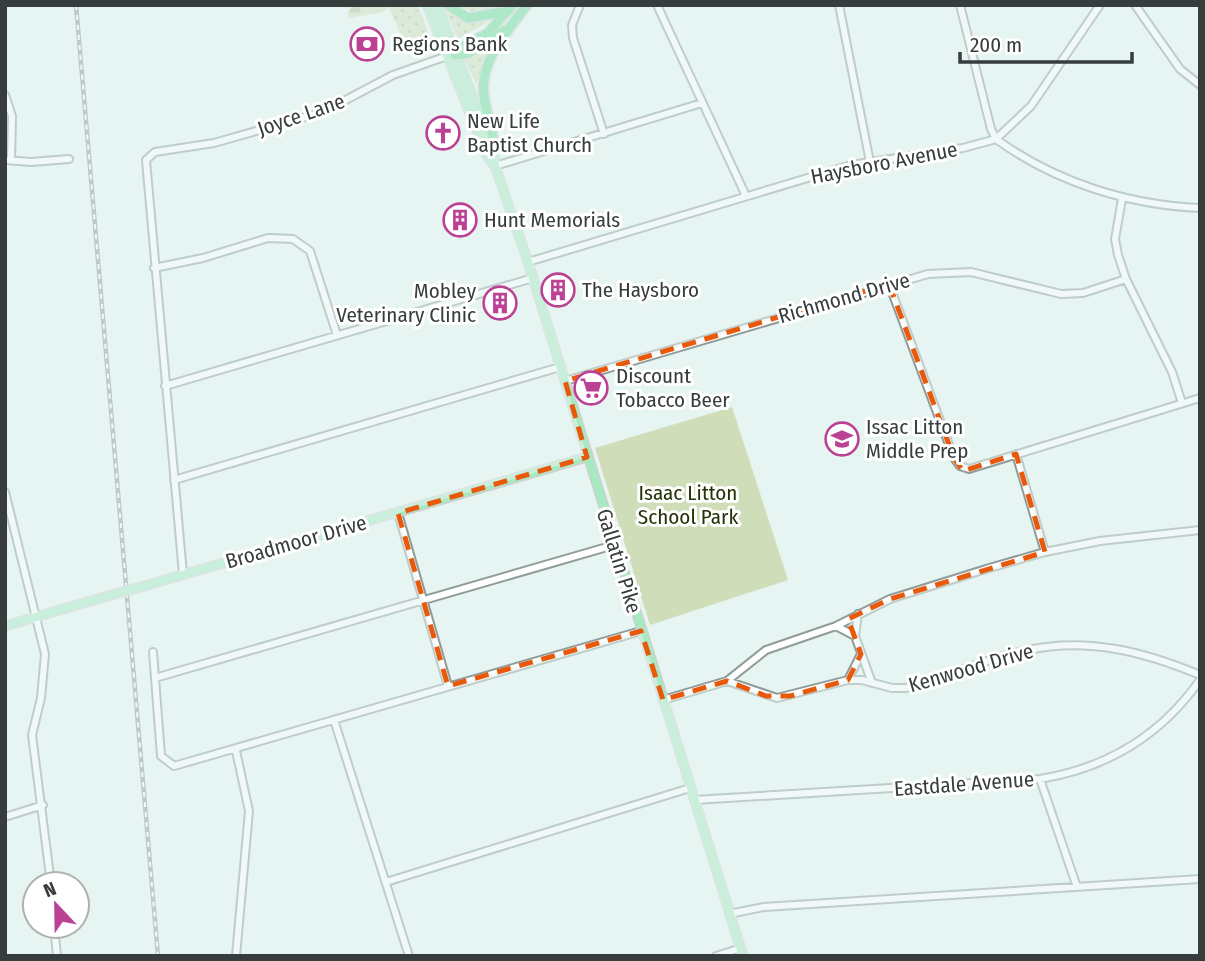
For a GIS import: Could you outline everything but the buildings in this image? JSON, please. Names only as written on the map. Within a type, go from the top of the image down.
[{"type":"highway","points":[[448,5],[468,18],[510,8]]},
{"type":"highway","points":[[493,150],[494,137],[482,84],[485,69],[512,24],[527,5]]},
{"type":"highway","points":[[452,54],[488,33],[510,8]]},
{"type":"highway","points":[[452,54],[469,53],[512,24]]},
{"type":"main road","name":"Gallatin Pike","points":[[426,5],[452,54],[493,150],[495,166],[528,262],[640,631],[742,952]]},
{"type":"main road","name":"Gallatin Pike","points":[[437,5],[487,156],[495,166]]},
{"type":"main road","name":"Broadmoor Drive","points":[[5,626],[587,457]]},
{"type":"street","points":[[580,5],[572,25],[573,38],[604,134]]},
{"type":"street","points":[[657,5],[746,196]]},
{"type":"street","points":[[839,5],[870,162]]},
{"type":"street","points":[[960,5],[991,129],[996,139],[1070,178],[1122,199],[1200,208]]},
{"type":"street","name":"Haysboro Avenue","points":[[528,262],[746,196],[870,162],[943,152],[996,139],[1031,106],[1100,5]]},
{"type":"street","points":[[1135,5],[1181,69],[1200,85]]},
{"type":"street","name":"Joyce Lane","points":[[154,268],[146,160],[149,156],[214,143],[323,113],[394,75],[452,54]]},
{"type":"street","points":[[5,94],[12,116],[8,160],[69,159]]},
{"type":"street","points":[[495,166],[702,103]]},
{"type":"street","points":[[1122,199],[1115,239],[1126,279],[1172,372],[1182,403]]},
{"type":"street","points":[[183,575],[154,268],[203,258],[268,238],[293,239],[310,251],[337,335]]},
{"type":"street","name":"Richmond Drive","points":[[565,381],[928,274],[971,272],[1062,294],[1083,293],[1126,279]]},
{"type":"street","points":[[165,386],[533,278]]},
{"type":"street","points":[[889,284],[954,458],[960,466],[968,469],[1200,398]]},
{"type":"street","points":[[174,480],[560,367]]},
{"type":"street","points":[[1016,454],[1045,552]]},
{"type":"street","points":[[5,492],[45,654],[41,698],[32,735],[50,870]]},
{"type":"street","points":[[398,513],[448,687]]},
{"type":"street","points":[[663,700],[727,681],[766,650],[836,625],[890,599],[1045,552],[1100,541],[1200,530]]},
{"type":"street","points":[[155,678],[614,545]]},
{"type":"street","points":[[858,614],[855,636],[872,683]]},
{"type":"street","points":[[836,625],[855,636]]},
{"type":"street","points":[[153,652],[161,756],[166,763],[184,765],[640,631]]},
{"type":"street","name":"Kenwood Drive","points":[[727,681],[777,698],[848,680],[906,688],[1005,656],[1050,646],[1128,650],[1157,658],[1200,678]]},
{"type":"street","points":[[848,680],[861,654]]},
{"type":"street","name":"Eastdale Avenue","points":[[694,800],[1040,779],[1083,770],[1136,745],[1176,712],[1200,678]]},
{"type":"street","points":[[334,720],[409,956]]},
{"type":"street","points":[[236,751],[249,811],[236,956]]},
{"type":"street","points":[[1040,779],[1077,887]]},
{"type":"street","points":[[386,882],[690,788]]},
{"type":"street","points":[[5,817],[43,805]]},
{"type":"street","points":[[729,914],[764,907],[1200,879]]},
{"type":"street","points":[[716,956],[742,952]]},
{"type":"highlighted area","points":[[889,284],[954,458],[963,471],[1016,454],[1045,552],[890,599],[848,619],[861,654],[848,680],[790,696],[766,696],[727,681],[663,700],[641,631],[448,686],[398,513],[587,457],[565,381]]},
{"type":"green space","points":[[352,5],[392,5],[383,12],[350,18],[347,14]]},
{"type":"green space","points":[[392,5],[418,5],[431,40],[407,48],[389,8]]},
{"type":"green space","points":[[454,5],[498,5],[477,13]]},
{"type":"green space","points":[[446,12],[469,22],[488,22],[458,39]]},
{"type":"green space","points":[[489,50],[476,84],[465,60]]},
{"type":"green space","name":"Isaac Litton School Park","points":[[732,407],[788,580],[650,625],[595,448]]},
{"type":"railway","points":[[76,5],[158,956]]},
{"type":"place","name":"Regions Bank","points":[[367,44]]},
{"type":"place","name":"New Life Baptist Church","points":[[443,133]]},
{"type":"place","name":"Hunt Memorials","points":[[460,220]]},
{"type":"place","name":"The Haysboro","points":[[558,290]]},
{"type":"place","name":"Mobley Veterinary Clinic","points":[[500,303]]},
{"type":"place","name":"Discount Tobacco Beer","points":[[591,388]]},
{"type":"place","name":"Issac Litton Middle Prep","points":[[842,439]]}]
